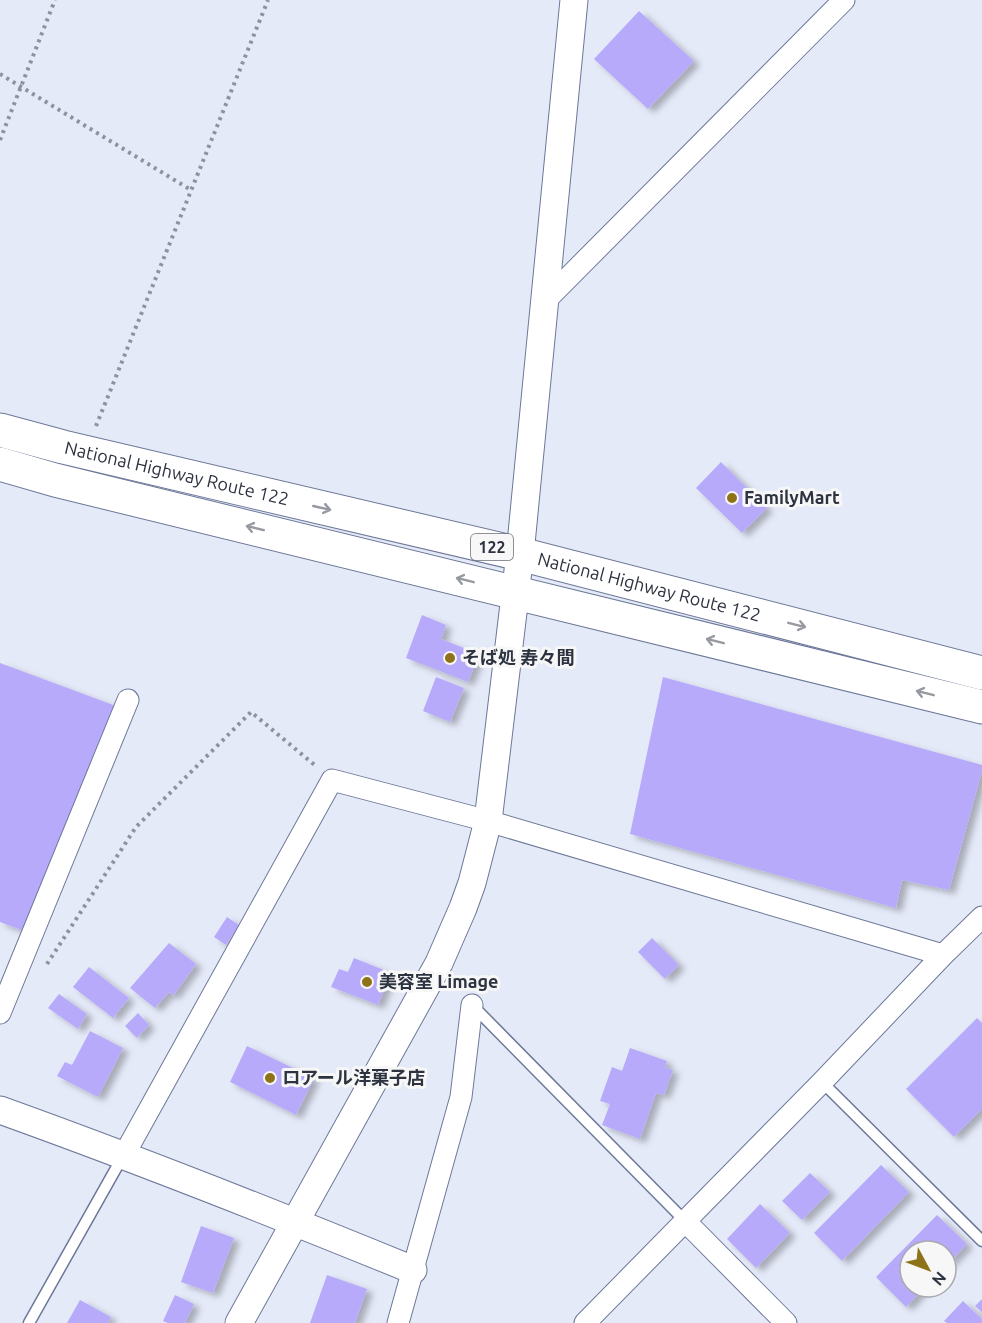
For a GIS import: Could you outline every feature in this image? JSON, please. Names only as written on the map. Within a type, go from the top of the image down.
[{"type":"highway","name":"National Highway Route 122","points":[[0,430],[520,554],[982,673]]},
{"type":"highway","name":"National Highway Route 122","points":[[0,464],[64,482],[982,707]]},
{"type":"street","points":[[239,1323],[439,963],[472,882],[488,821],[520,554],[574,0]]},
{"type":"street","points":[[545,301],[844,0]]},
{"type":"street","points":[[0,1013],[128,700]]},
{"type":"street","points":[[124,1155],[332,780],[488,821],[943,955]]},
{"type":"street","points":[[585,1323],[982,917]]},
{"type":"street","points":[[398,1323],[461,1097],[472,1005]]},
{"type":"street","points":[[0,1110],[124,1155],[413,1270]]},
{"type":"street","points":[[685,1221],[786,1323]]},
{"type":"lane","points":[[472,1005],[685,1221]]},
{"type":"lane","points":[[822,1082],[982,1241]]},
{"type":"lane","points":[[29,1323],[124,1155]]},
{"type":"path","points":[[0,140],[55,0]]},
{"type":"path","points":[[86,452],[268,0]]},
{"type":"path","points":[[0,74],[191,190]]},
{"type":"path","points":[[46,965],[136,827],[251,711],[332,780]]},
{"type":"building","points":[[639,11],[694,61],[648,109],[594,59]]},
{"type":"building","name":"FamilyMart","points":[[721,462],[767,508],[742,533],[696,488]]},
{"type":"building","points":[[422,615],[446,625],[441,639],[479,654],[468,682],[406,658]]},
{"type":"building","points":[[0,663],[116,706],[24,931],[0,922]]},
{"type":"building","points":[[436,677],[464,688],[450,722],[423,711]]},
{"type":"building","points":[[663,677],[982,765],[949,890],[902,880],[896,908],[630,834]]},
{"type":"building","points":[[227,917],[239,925],[226,945],[214,937]]},
{"type":"building","points":[[652,938],[679,965],[665,979],[638,952]]},
{"type":"building","points":[[169,943],[196,964],[173,996],[169,992],[155,1008],[130,988]]},
{"type":"building","points":[[354,958],[391,973],[378,1005],[331,987],[339,969],[348,972]]},
{"type":"building","points":[[89,967],[129,998],[113,1018],[73,987]]},
{"type":"building","points":[[59,994],[87,1014],[78,1029],[48,1008]]},
{"type":"building","points":[[138,1013],[149,1025],[137,1038],[125,1026]]},
{"type":"building","points":[[977,1018],[982,1023],[982,1109],[954,1137],[906,1089]]},
{"type":"building","points":[[90,1031],[123,1048],[98,1097],[57,1076],[65,1062],[72,1065]]},
{"type":"building","points":[[247,1046],[314,1078],[296,1115],[230,1082]]},
{"type":"building","points":[[630,1048],[667,1061],[665,1067],[673,1070],[664,1095],[656,1093],[640,1139],[602,1125],[610,1104],[600,1101],[612,1067],[622,1071]]},
{"type":"building","points":[[881,1165],[909,1192],[842,1261],[814,1233]]},
{"type":"building","points":[[810,1173],[830,1192],[802,1220],[782,1201]]},
{"type":"building","points":[[760,1204],[790,1233],[756,1268],[727,1239]]},
{"type":"building","points":[[937,1215],[967,1244],[958,1253],[958,1239],[913,1239]]},
{"type":"building","points":[[201,1226],[234,1238],[213,1293],[181,1282]]},
{"type":"building","points":[[898,1255],[898,1299],[876,1277]]},
{"type":"building","points":[[327,1275],[367,1289],[355,1323],[310,1323]]},
{"type":"building","points":[[175,1295],[194,1304],[185,1323],[163,1321]]},
{"type":"building","points":[[898,1299],[914,1299],[906,1307]]},
{"type":"building","points":[[982,1299],[982,1312],[975,1306]]},
{"type":"building","points":[[80,1300],[111,1317],[108,1323],[67,1323]]},
{"type":"building","points":[[963,1301],[982,1319],[982,1323],[947,1323],[944,1321]]},
{"type":"place","name":"FamilyMart","points":[[732,498]]},
{"type":"place","name":"そば処 寿々間","points":[[450,658]]},
{"type":"place","name":"美容室 Limage","points":[[367,982]]},
{"type":"place","name":"ロアール洋菓子店","points":[[270,1078]]}]
